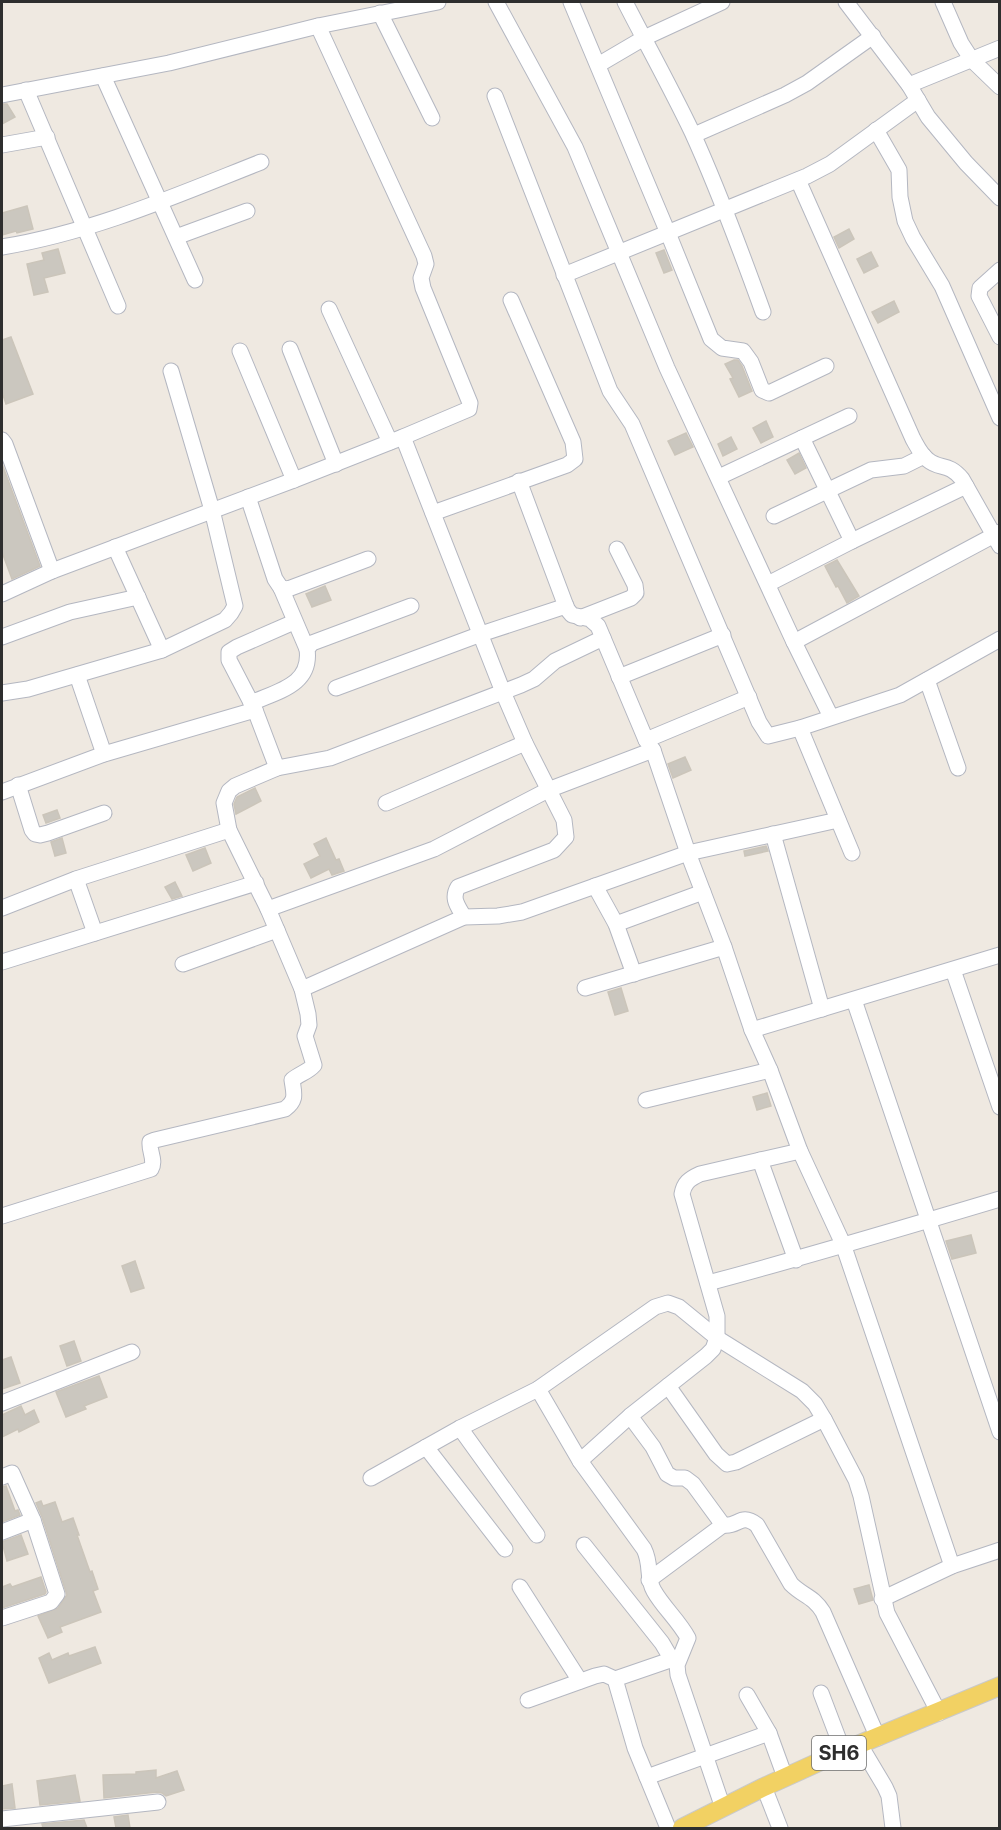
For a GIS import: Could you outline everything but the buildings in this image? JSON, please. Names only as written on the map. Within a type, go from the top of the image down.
[{"type":"main road","name":"SH6","points":[[682,1828],[843,1751],[939,1713],[999,1686]]},
{"type":"street","points":[[2,95],[169,63],[318,26],[438,2]]},
{"type":"street","points":[[496,2],[576,147],[668,368],[831,717]]},
{"type":"street","points":[[571,2],[711,339],[723,348],[743,351],[751,362],[762,390],[769,393],[826,366]]},
{"type":"street","points":[[625,2],[693,135],[725,210],[763,312]]},
{"type":"street","points":[[598,65],[644,38],[722,2]]},
{"type":"street","points":[[846,2],[909,85],[928,117],[999,198]]},
{"type":"street","points":[[943,2],[961,43],[972,60],[999,87]]},
{"type":"street","points":[[380,13],[432,118]]},
{"type":"street","points":[[2,594],[52,571],[336,464],[470,409],[470,403],[423,288],[421,278],[426,264],[424,256],[318,26]]},
{"type":"street","points":[[693,135],[807,83],[873,36]]},
{"type":"street","points":[[909,85],[999,48]]},
{"type":"street","points":[[103,76],[195,280]]},
{"type":"street","points":[[26,90],[87,228],[118,306]]},
{"type":"street","points":[[495,96],[610,391],[632,424],[748,697],[768,736],[800,728],[900,695],[999,639]]},
{"type":"street","points":[[564,275],[798,180],[830,164],[918,100]]},
{"type":"street","points":[[876,130],[899,170],[900,197],[905,221],[942,286],[999,418]]},
{"type":"street","points":[[2,145],[47,137]]},
{"type":"street","points":[[2,247],[87,228],[261,162]]},
{"type":"street","points":[[794,642],[997,538],[955,470],[928,460],[913,439],[798,180]]},
{"type":"street","points":[[176,237],[247,211]]},
{"type":"street","points":[[999,270],[980,288],[979,296],[999,337]]},
{"type":"street","points":[[433,513],[567,465],[575,459],[573,442],[511,300]]},
{"type":"street","points":[[329,309],[433,513],[503,692],[525,743],[564,820],[566,837],[554,849],[458,887],[454,893],[454,899],[464,916]]},
{"type":"street","points":[[290,349],[336,464]]},
{"type":"street","points":[[240,351],[294,480]]},
{"type":"street","points":[[2,693],[28,689],[162,650],[225,620],[235,606],[212,510],[171,371]]},
{"type":"street","points":[[719,477],[849,416]]},
{"type":"street","points":[[802,438],[852,541]]},
{"type":"street","points":[[2,440],[52,571]]},
{"type":"street","points":[[774,516],[871,470],[904,466],[924,456]]},
{"type":"street","points":[[519,481],[566,606],[572,615],[590,619],[597,626],[649,745],[724,947],[752,1030],[800,1150],[843,1244],[952,1566]]},
{"type":"street","points":[[768,584],[966,486]]},
{"type":"street","points":[[2,792],[104,754],[253,706],[291,686],[301,678],[307,669],[307,650],[275,579],[248,497]]},
{"type":"street","points":[[115,547],[162,650]]},
{"type":"street","points":[[580,618],[631,598],[636,593],[635,585],[618,549]]},
{"type":"street","points":[[281,588],[288,590],[368,559]]},
{"type":"street","points":[[2,637],[60,615],[138,597]]},
{"type":"street","points":[[307,650],[312,643],[320,639],[411,606]]},
{"type":"street","points":[[336,688],[481,634],[566,606]]},
{"type":"street","points":[[277,768],[253,706],[229,660],[229,652],[294,622]]},
{"type":"street","points":[[620,677],[723,635]]},
{"type":"street","points":[[2,1216],[151,1169],[154,1162],[149,1148],[150,1142],[155,1140],[285,1109],[292,1104],[295,1098],[292,1080],[299,1074],[309,1071],[314,1065],[305,1036],[309,1025],[302,989],[268,909],[229,830],[224,803],[229,791],[235,786],[277,768],[330,758],[503,692],[534,679],[555,661],[603,638]]},
{"type":"street","points":[[77,675],[104,754]]},
{"type":"street","points":[[927,680],[958,768]]},
{"type":"street","points":[[268,909],[435,849],[548,790],[748,697]]},
{"type":"street","points":[[800,728],[852,853]]},
{"type":"street","points":[[386,804],[525,743]]},
{"type":"street","points":[[18,785],[35,834],[48,833],[104,813]]},
{"type":"street","points":[[302,989],[464,916],[498,916],[522,912],[688,853],[838,820]]},
{"type":"street","points":[[2,909],[76,879],[229,830]]},
{"type":"street","points":[[773,834],[822,1009]]},
{"type":"street","points":[[76,879],[95,933]]},
{"type":"street","points":[[2,962],[256,884]]},
{"type":"street","points":[[595,886],[616,924],[634,974]]},
{"type":"street","points":[[616,924],[704,892]]},
{"type":"street","points":[[183,964],[277,930]]},
{"type":"street","points":[[585,988],[724,947]]},
{"type":"street","points":[[752,1030],[999,955]]},
{"type":"street","points":[[953,970],[999,1107]]},
{"type":"street","points":[[854,1000],[999,1432]]},
{"type":"street","points":[[646,1100],[770,1071]]},
{"type":"street","points":[[580,1461],[630,1416],[713,1349],[717,1338],[717,1316],[682,1194],[684,1185],[699,1174],[800,1150]]},
{"type":"street","points":[[760,1160],[796,1260]]},
{"type":"street","points":[[708,1283],[796,1260],[999,1199]]},
{"type":"street","points":[[371,1478],[460,1428],[538,1389],[655,1307],[668,1303],[679,1307],[717,1338],[802,1391],[815,1404],[856,1480],[882,1599],[892,1625],[939,1713]]},
{"type":"street","points":[[2,1403],[132,1352]]},
{"type":"street","points":[[668,1386],[716,1454],[727,1464],[736,1462],[824,1419]]},
{"type":"street","points":[[528,1700],[604,1674],[615,1679],[676,1658],[688,1638],[653,1590],[649,1580],[649,1559],[644,1549],[580,1461],[538,1389]]},
{"type":"street","points":[[630,1416],[653,1447],[667,1474],[674,1478],[685,1478],[693,1484],[723,1525],[729,1526],[742,1519],[750,1519],[757,1524],[791,1584],[810,1596],[823,1612],[878,1738]]},
{"type":"street","points":[[460,1428],[537,1535]]},
{"type":"street","points":[[426,1447],[505,1549]]},
{"type":"street","points":[[2,1478],[12,1473],[33,1520],[57,1594],[51,1602],[2,1618]]},
{"type":"street","points":[[2,1532],[33,1520]]},
{"type":"street","points":[[649,1580],[723,1525]]},
{"type":"street","points":[[584,1545],[676,1658],[678,1675],[723,1808]]},
{"type":"street","points":[[882,1599],[952,1566],[999,1550]]},
{"type":"street","points":[[520,1587],[580,1681]]},
{"type":"street","points":[[615,1679],[635,1748],[668,1828]]},
{"type":"street","points":[[821,1693],[843,1751]]},
{"type":"street","points":[[747,1695],[769,1733],[785,1778]]},
{"type":"street","points":[[647,1777],[769,1733]]},
{"type":"street","points":[[860,1745],[885,1787],[893,1828]]},
{"type":"street","points":[[764,1787],[780,1828]]},
{"type":"street","points":[[2,1819],[158,1802]]}]
